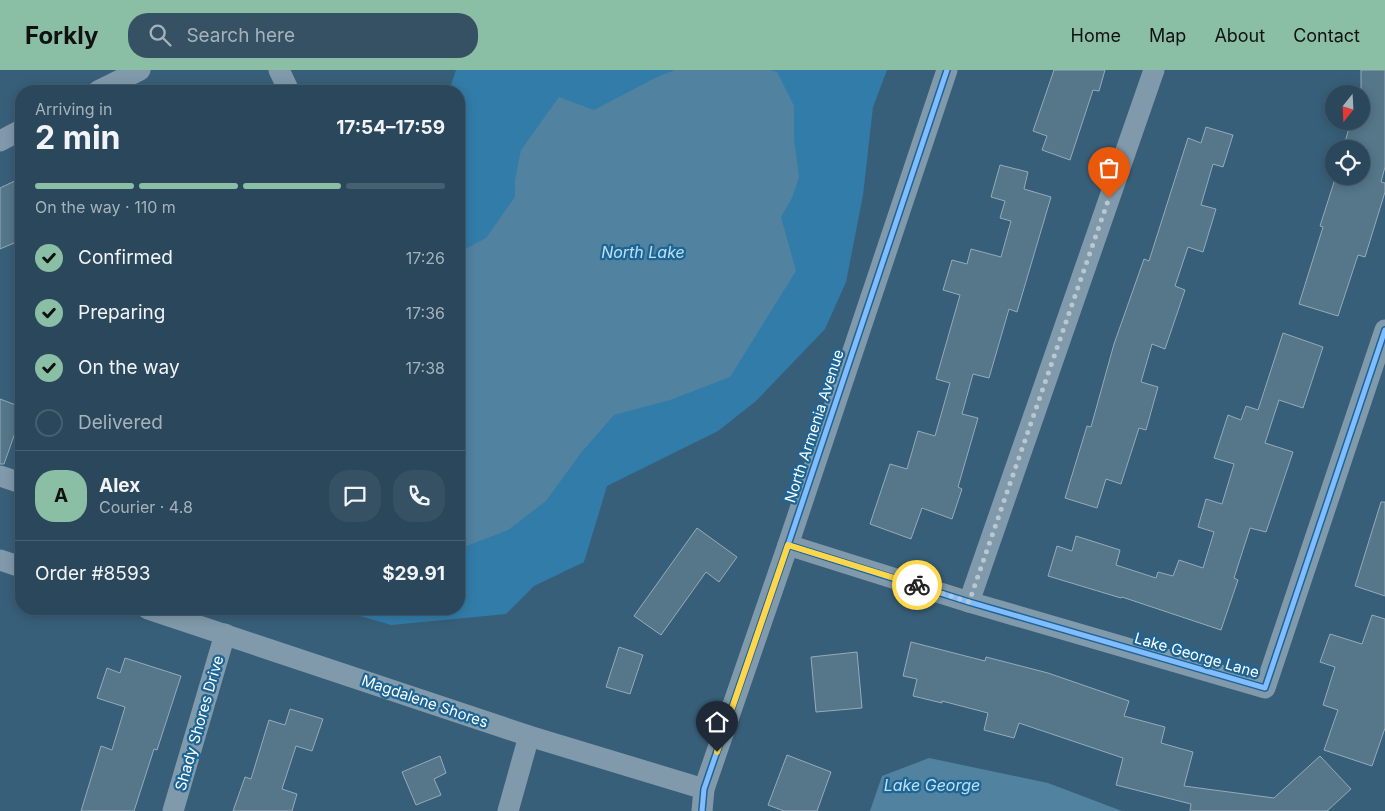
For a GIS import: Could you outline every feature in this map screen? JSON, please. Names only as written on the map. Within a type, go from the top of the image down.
[{"type":"street","points":[[110,85],[140,70]]},
{"type":"street","points":[[280,70],[286,85]]},
{"type":"street","name":"North Armenia Avenue","points":[[702,811],[704,789],[788,545],[946,70]]},
{"type":"street","points":[[969,602],[1154,70]]},
{"type":"street","points":[[0,141],[15,133]]},
{"type":"street","name":"Lake George Lane","points":[[788,545],[969,602],[1265,688],[1385,330]]},
{"type":"street","points":[[0,476],[15,481]]},
{"type":"street","points":[[0,560],[15,565]]},
{"type":"street","name":"Magdalene Shores","points":[[166,615],[529,736],[704,789]]},
{"type":"street","name":"Shady Shores Drive","points":[[173,811],[225,634]]},
{"type":"street","points":[[508,811],[529,736]]},
{"type":"shaded area","name":"North Lake","points":[[456,70],[887,70],[873,107],[863,195],[846,282],[825,329],[756,401],[718,431],[607,486],[584,562],[534,586],[506,614],[391,625],[357,615],[465,615],[465,85],[451,85]]},
{"type":"water","name":"North Lake","points":[[675,70],[770,70],[777,72],[794,106],[794,139],[799,177],[792,198],[781,217],[796,271],[730,377],[670,400],[614,415],[581,453],[546,501],[508,530],[465,547],[465,249],[486,238],[515,197],[515,180],[521,150],[559,97],[594,110],[655,78]]},
{"type":"water","name":"Lake George","points":[[929,758],[1048,783],[1122,811],[870,811],[882,776]]},
{"type":"building","points":[[1054,70],[1105,70],[1099,91],[1093,90],[1070,160],[1042,150],[1047,136],[1033,131]]},
{"type":"building","points":[[1361,70],[1385,70],[1385,167],[1381,182],[1385,183],[1385,192],[1365,257],[1358,255],[1338,316],[1299,304],[1323,227],[1320,226],[1333,185],[1370,185],[1370,140],[1346,140],[1348,130],[1370,130],[1370,85],[1361,85]]},
{"type":"building","points":[[1206,127],[1233,135],[1223,167],[1213,164],[1201,205],[1216,209],[1203,252],[1188,247],[1175,286],[1185,290],[1165,349],[1152,344],[1141,382],[1158,387],[1146,430],[1139,428],[1121,484],[1106,479],[1097,508],[1065,498],[1087,426],[1091,427],[1114,344],[1144,259],[1149,261],[1188,138],[1201,143]]},
{"type":"building","points":[[1000,165],[1028,172],[1024,189],[1051,197],[1017,312],[1009,309],[989,378],[973,374],[962,414],[978,418],[958,487],[962,489],[952,519],[922,508],[911,539],[870,524],[890,464],[907,469],[918,431],[935,436],[950,383],[936,379],[960,295],[943,290],[952,260],[967,264],[971,249],[1001,257],[1011,221],[1000,218],[1005,201],[991,197]]},
{"type":"building","points":[[15,181],[15,243],[0,249],[0,188]]},
{"type":"building","points":[[1283,333],[1323,347],[1303,408],[1279,400],[1265,443],[1293,452],[1266,532],[1250,528],[1234,578],[1238,580],[1221,630],[1122,597],[1048,576],[1057,546],[1072,551],[1076,536],[1120,550],[1116,565],[1156,578],[1158,572],[1173,576],[1179,560],[1203,568],[1214,532],[1198,527],[1206,499],[1222,504],[1234,464],[1214,458],[1228,415],[1241,420],[1246,406],[1258,410]]},
{"type":"building","points":[[0,399],[15,405],[15,433],[4,464],[0,464]]},
{"type":"building","points":[[1381,502],[1385,502],[1385,596],[1355,586]]},
{"type":"building","points":[[697,528],[737,557],[719,582],[706,572],[661,635],[634,616]]},
{"type":"building","points":[[1372,615],[1385,619],[1385,728],[1372,766],[1324,750],[1338,710],[1323,705],[1335,667],[1320,662],[1330,634],[1362,644]]},
{"type":"building","points":[[911,642],[985,661],[986,657],[1048,673],[1129,701],[1124,716],[1165,727],[1161,743],[1193,752],[1184,786],[1274,798],[1320,756],[1351,789],[1327,811],[1190,811],[1191,804],[1116,785],[1123,758],[1019,723],[1014,738],[984,730],[988,713],[942,701],[942,703],[913,696],[917,679],[903,676]]},
{"type":"building","points":[[619,647],[643,655],[630,694],[606,687]]},
{"type":"building","points":[[857,652],[862,708],[816,712],[811,657]]},
{"type":"building","points":[[125,658],[181,676],[157,750],[154,749],[134,811],[81,811],[101,746],[112,750],[125,707],[97,698],[107,668],[120,673]]},
{"type":"building","points":[[290,709],[323,719],[312,751],[296,746],[282,789],[297,794],[292,811],[233,811],[245,777],[251,779],[269,720],[285,725]]},
{"type":"building","points":[[787,755],[831,772],[817,811],[784,811],[768,805]]},
{"type":"building","points":[[440,756],[446,773],[434,779],[441,795],[416,805],[402,772]]},
{"type":"cycle path","points":[[702,811],[704,789],[947,70]]},
{"type":"cycle path","points":[[788,545],[969,602],[1265,688],[1385,330]]},
{"type":"way so far","points":[[917,585],[969,602],[1109,198]]},
{"type":"route","points":[[717,752],[788,545],[917,585]]}]
